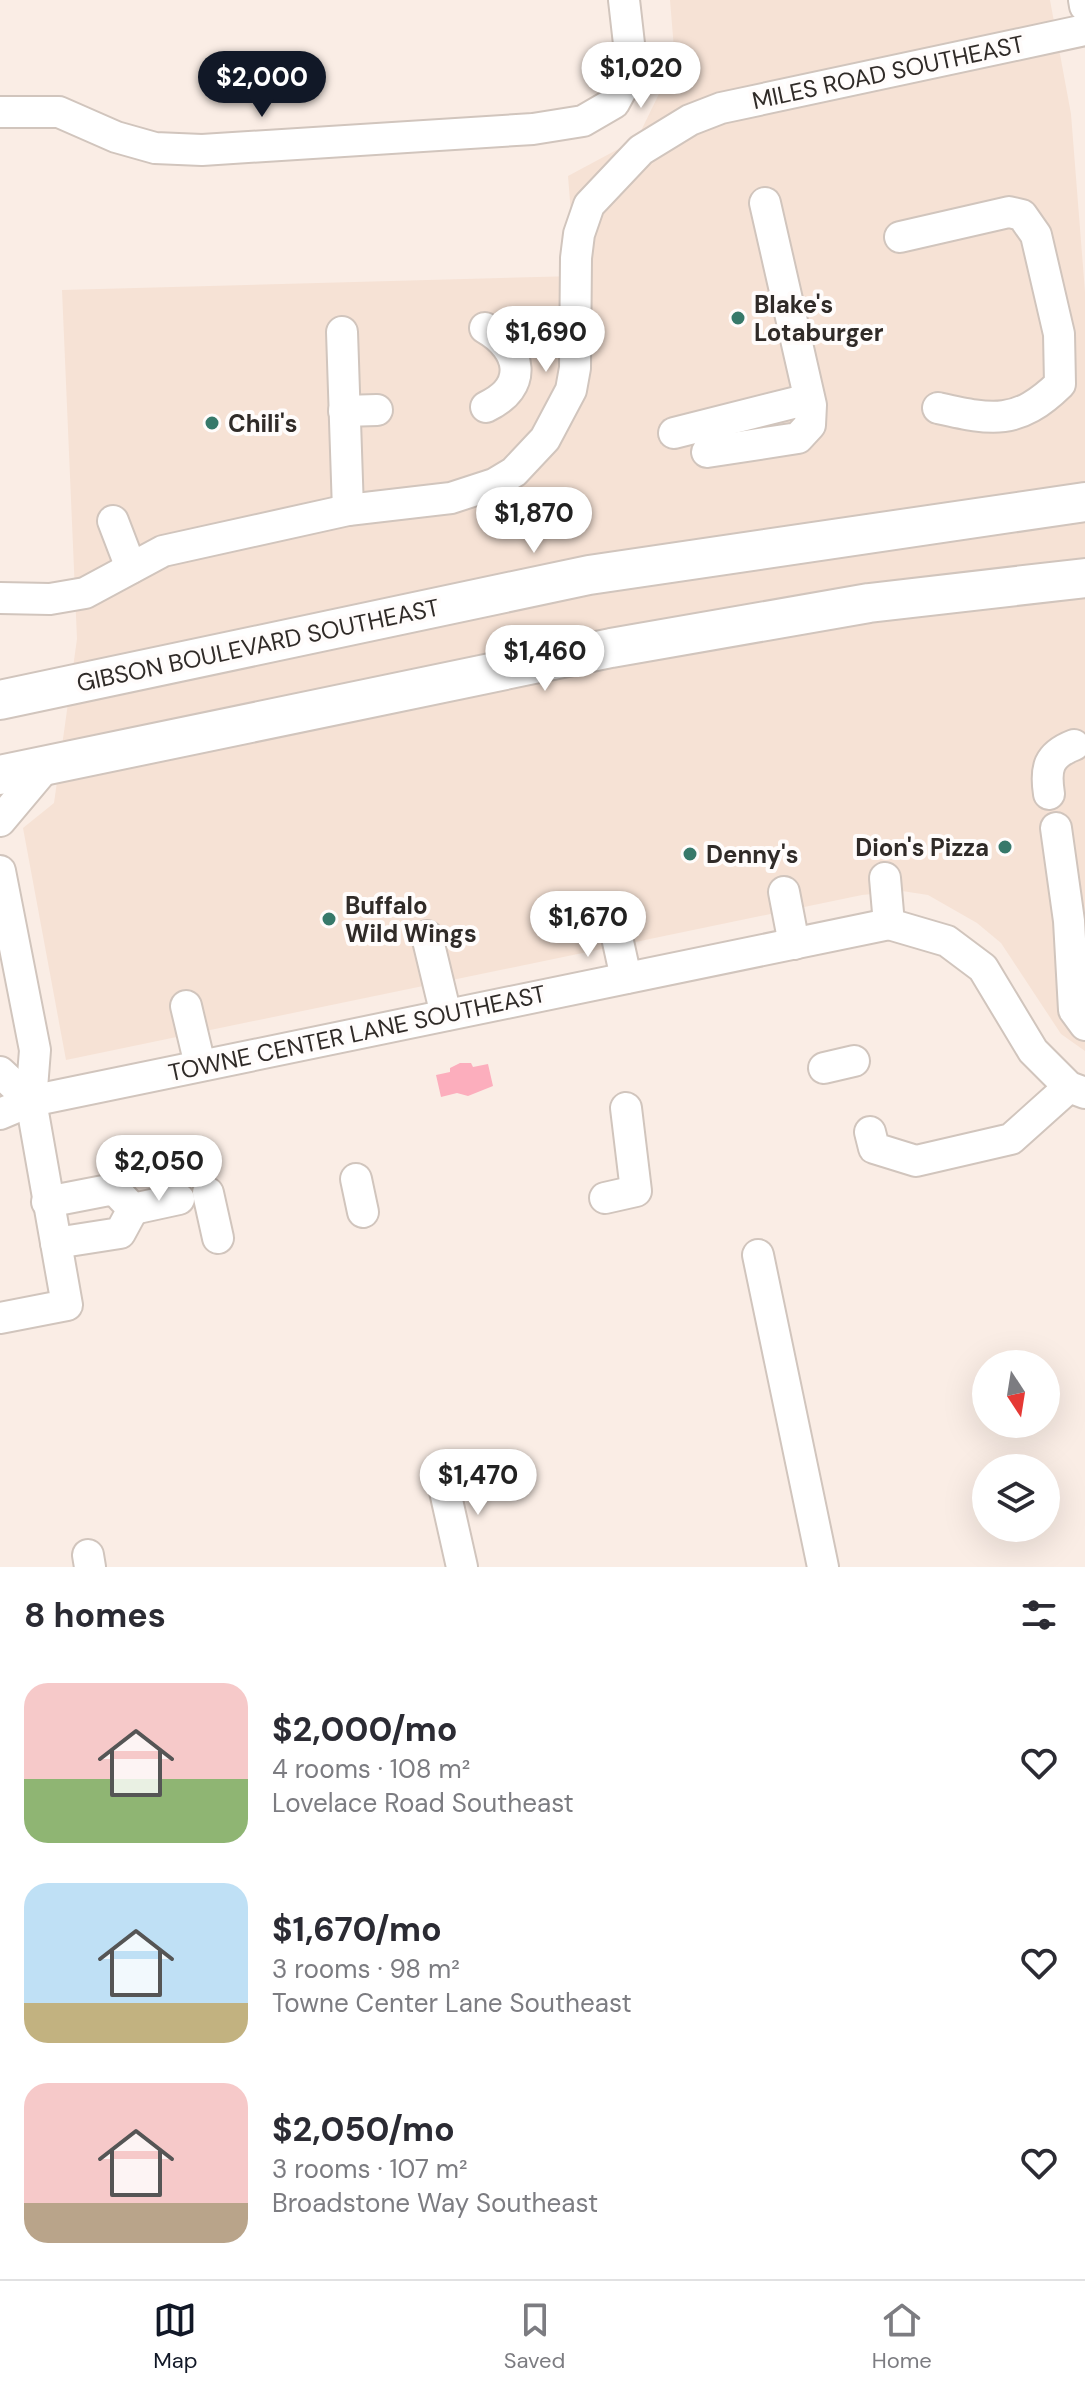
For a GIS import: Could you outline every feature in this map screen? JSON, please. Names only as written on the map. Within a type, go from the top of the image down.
[{"type":"main road","name":"GIBSON BOULEVARD SOUTHEAST","points":[[0,700],[589,575],[1085,502]]},
{"type":"main road","points":[[0,775],[611,648],[869,603],[1085,578]]},
{"type":"street","points":[[0,112],[59,112],[116,137],[155,148],[202,150],[533,129],[583,121],[614,103],[632,70],[624,0]]},
{"type":"street","name":"MILES ROAD SOUTHEAST","points":[[0,598],[50,599],[85,593],[163,551],[348,510],[472,493],[514,472],[545,439],[564,408],[575,368],[576,258],[583,217],[612,177],[664,134],[721,108],[1085,30]]},
{"type":"street","points":[[707,452],[798,438],[810,425],[809,399],[765,203]]},
{"type":"street","points":[[900,237],[1009,212],[1022,215],[1036,235],[1059,334],[1060,384],[1040,403],[1022,413],[992,420],[938,408]]},
{"type":"street","points":[[485,328],[501,337],[513,351],[516,372],[512,388],[500,400],[486,407]]},
{"type":"street","points":[[342,332],[348,510]]},
{"type":"street","points":[[674,433],[809,399]]},
{"type":"street","points":[[344,411],[377,410]]},
{"type":"street","points":[[113,521],[131,568]]},
{"type":"street","points":[[1049,794],[1049,762],[1057,751],[1074,745]]},
{"type":"street","points":[[0,821],[47,765]]},
{"type":"street","points":[[1056,828],[1069,921],[1074,1010],[1085,1025]]},
{"type":"street","points":[[0,871],[35,1050],[31,1101],[67,1305],[0,1318]]},
{"type":"street","points":[[885,878],[889,924]]},
{"type":"street","points":[[784,892],[794,944]]},
{"type":"street","name":"TOWNE CENTER LANE SOUTHEAST","points":[[0,1114],[31,1101],[889,924],[947,941],[983,968],[1033,1051],[1077,1090]]},
{"type":"street","points":[[615,928],[626,978]]},
{"type":"street","points":[[427,936],[446,1015]]},
{"type":"street","points":[[186,1006],[200,1065]]},
{"type":"street","points":[[824,1068],[854,1061]]},
{"type":"street","points":[[0,1072],[31,1101]]},
{"type":"street","points":[[870,1132],[874,1148],[916,1161],[1011,1139],[1077,1090]]},
{"type":"street","points":[[605,1198],[636,1191],[626,1108]]},
{"type":"street","points":[[356,1179],[363,1212]]},
{"type":"street","points":[[47,1202],[114,1189],[170,1201],[218,1238]]},
{"type":"street","points":[[56,1243],[120,1233],[170,1201]]},
{"type":"street","points":[[758,1255],[823,1567]]},
{"type":"street","points":[[442,1478],[462,1567]]},
{"type":"shaded area","points":[[670,0],[1050,0],[1071,114],[1085,292],[1085,1051],[1061,1034],[1001,943],[977,923],[928,895],[902,891],[862,895],[66,1060],[23,828],[54,803],[77,639],[62,290],[576,276],[568,176],[637,139],[675,61]]},
{"type":"shaded area","points":[[460,1063],[471,1063],[473,1067],[488,1064],[493,1086],[468,1096],[457,1093],[441,1097],[436,1075],[450,1072],[450,1068]]},
{"type":"place","name":"Blake's Lotaburger","points":[[738,318]]},
{"type":"place","name":"Chili's","points":[[212,423]]},
{"type":"place","name":"Dion's Pizza","points":[[1005,847]]},
{"type":"place","name":"Denny's","points":[[690,854]]},
{"type":"place","name":"Buffalo Wild Wings","points":[[329,919]]}]
